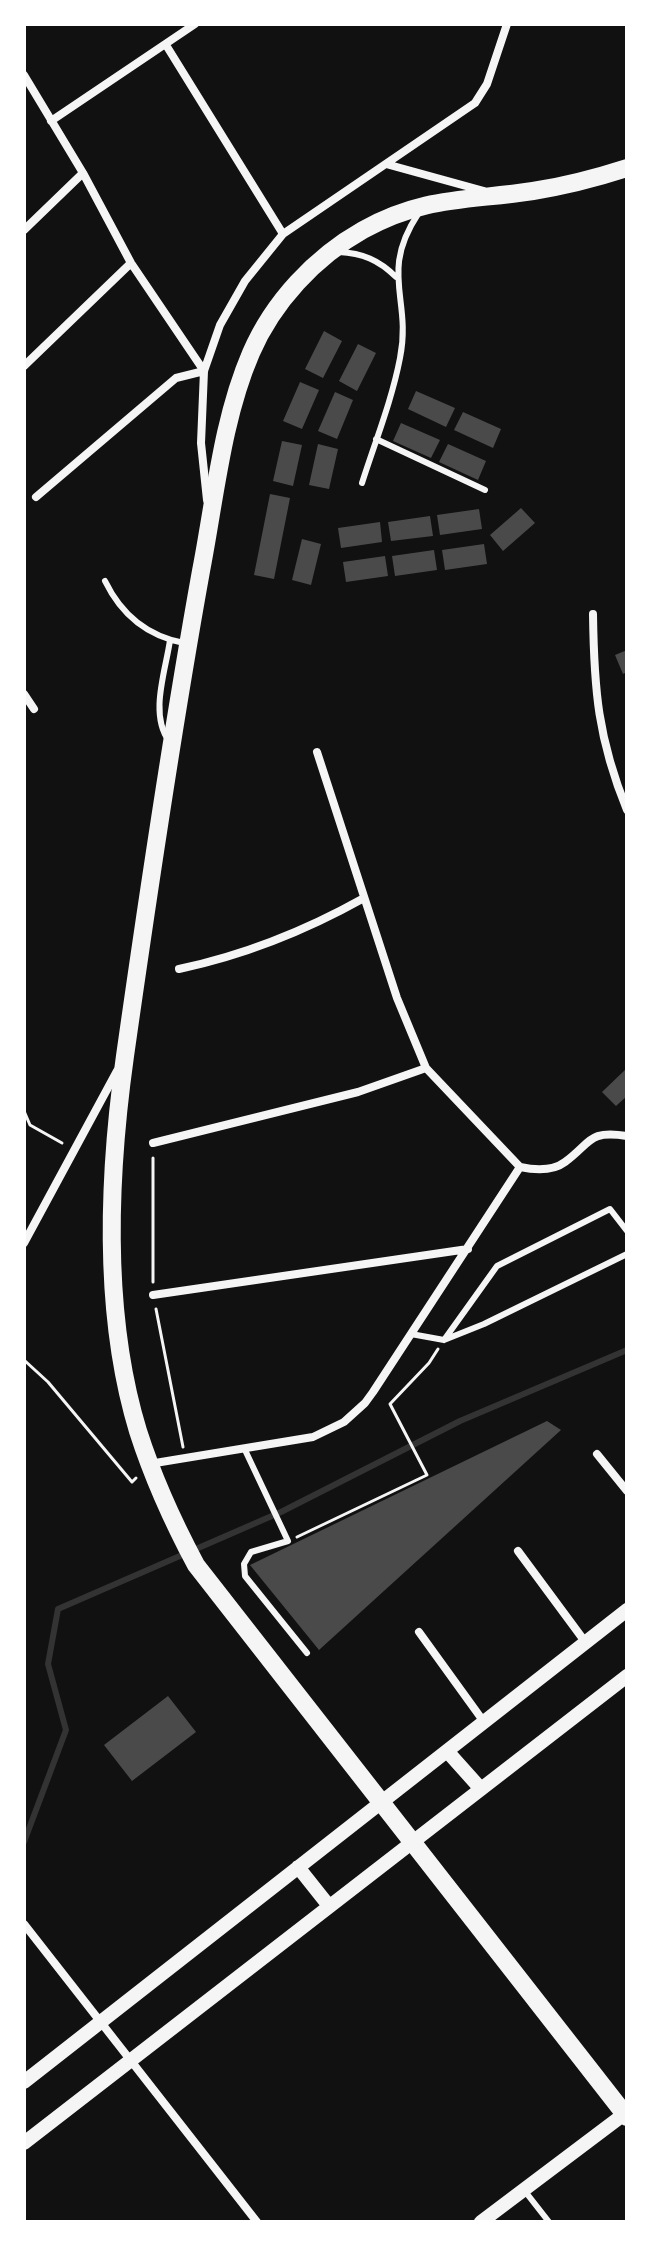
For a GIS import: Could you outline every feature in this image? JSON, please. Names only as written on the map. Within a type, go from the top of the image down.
[{"type":"main road","points":[[626,2115],[196,1565],[149,1464],[128,1392],[116,1317],[114,1279],[115,1148],[125,1056],[172,745],[179,642],[210,527],[226,436],[242,374],[252,351],[263,329],[291,289],[327,254],[382,220],[426,204],[565,185],[627,168]]},
{"type":"street","points":[[51,121],[195,24]]},
{"type":"street","points":[[210,527],[201,443],[204,371],[220,325],[245,281],[283,234],[475,103],[487,84],[507,24]]},
{"type":"street","points":[[166,45],[283,234]]},
{"type":"street","points":[[24,75],[83,173],[131,263],[204,371]]},
{"type":"street","points":[[386,164],[496,195]]},
{"type":"street","points":[[24,230],[83,173]]},
{"type":"street","points":[[24,366],[131,263]]},
{"type":"street","points":[[36,497],[176,378],[204,371]]},
{"type":"street","points":[[593,614],[594,688],[599,719],[615,780],[627,810]]},
{"type":"street","points":[[24,694],[34,709]]},
{"type":"street","points":[[317,752],[397,998],[426,1068],[520,1167],[539,1169],[563,1164],[593,1137],[609,1134],[627,1136]]},
{"type":"street","points":[[179,969],[261,947],[364,898]]},
{"type":"street","points":[[24,1243],[125,1056]]},
{"type":"street","points":[[153,1143],[358,1092],[426,1068]]},
{"type":"street","points":[[149,1464],[313,1437],[344,1422],[365,1403],[520,1167]]},
{"type":"street","points":[[153,1295],[468,1249]]},
{"type":"street","points":[[597,1454],[627,1491]]},
{"type":"street","points":[[518,1551],[586,1643]]},
{"type":"street","points":[[24,2082],[627,1610]]},
{"type":"street","points":[[419,1632],[484,1722]]},
{"type":"street","points":[[24,2143],[627,1676]]},
{"type":"street","points":[[447,1751],[481,1789]]},
{"type":"street","points":[[298,1867],[329,1906]]},
{"type":"street","points":[[24,1924],[257,2222]]},
{"type":"street","points":[[481,2222],[626,2115]]},
{"type":"lane","points":[[362,483],[400,358],[403,326],[396,277],[404,238],[426,204]]},
{"type":"lane","points":[[327,254],[339,252],[365,256],[377,261],[396,277]]},
{"type":"lane","points":[[376,439],[485,490]]},
{"type":"lane","points":[[105,581],[128,615],[151,632],[179,642]]},
{"type":"lane","points":[[444,1340],[497,1266],[610,1209],[627,1231]]},
{"type":"lane","points":[[411,1334],[444,1340],[484,1324],[627,1254]]},
{"type":"lane","points":[[245,1450],[288,1541],[251,1552],[244,1564],[245,1576],[307,1653]]},
{"type":"lane","points":[[524,2190],[549,2222]]},
{"type":"path","points":[[24,1111],[30,1125],[75,1150]]},
{"type":"path","points":[[288,1541],[427,1475],[390,1404],[429,1363],[444,1340]]},
{"type":"path","points":[[24,1360],[48,1382],[132,1482],[149,1464]]},
{"type":"building","points":[[324,331],[342,341],[323,378],[305,369]]},
{"type":"building","points":[[358,344],[376,353],[357,391],[339,381]]},
{"type":"building","points":[[300,382],[319,390],[302,429],[283,421]]},
{"type":"building","points":[[416,391],[455,408],[446,427],[408,409]]},
{"type":"building","points":[[335,392],[353,400],[337,439],[318,431]]},
{"type":"building","points":[[463,412],[501,429],[493,448],[454,430]]},
{"type":"building","points":[[401,423],[440,440],[431,458],[393,441]]},
{"type":"building","points":[[282,441],[302,445],[293,486],[273,481]]},
{"type":"building","points":[[318,444],[338,449],[329,489],[309,485]]},
{"type":"building","points":[[448,444],[486,461],[478,480],[439,462]]},
{"type":"building","points":[[270,494],[290,498],[274,579],[254,575]]},
{"type":"building","points":[[521,508],[535,523],[503,551],[490,535]]},
{"type":"building","points":[[479,509],[482,529],[440,535],[437,515]]},
{"type":"building","points":[[430,516],[433,536],[391,541],[388,522]]},
{"type":"building","points":[[380,522],[382,542],[341,548],[338,528]]},
{"type":"building","points":[[302,539],[321,544],[311,585],[292,580]]},
{"type":"building","points":[[484,544],[487,564],[445,570],[442,550]]},
{"type":"building","points":[[434,550],[437,570],[395,576],[392,556]]},
{"type":"building","points":[[385,556],[388,576],[346,582],[343,562]]},
{"type":"building","points":[[627,650],[627,672],[623,674],[615,655]]},
{"type":"building","points":[[627,1068],[627,1096],[616,1106],[602,1092]]},
{"type":"building","points":[[547,1421],[561,1430],[319,1650],[250,1565]]},
{"type":"building","points":[[168,1696],[196,1732],[132,1781],[104,1745]]},
{"type":"waterway","points":[[24,1842],[66,1730],[48,1664],[58,1609],[281,1512],[460,1421],[627,1350]]}]
